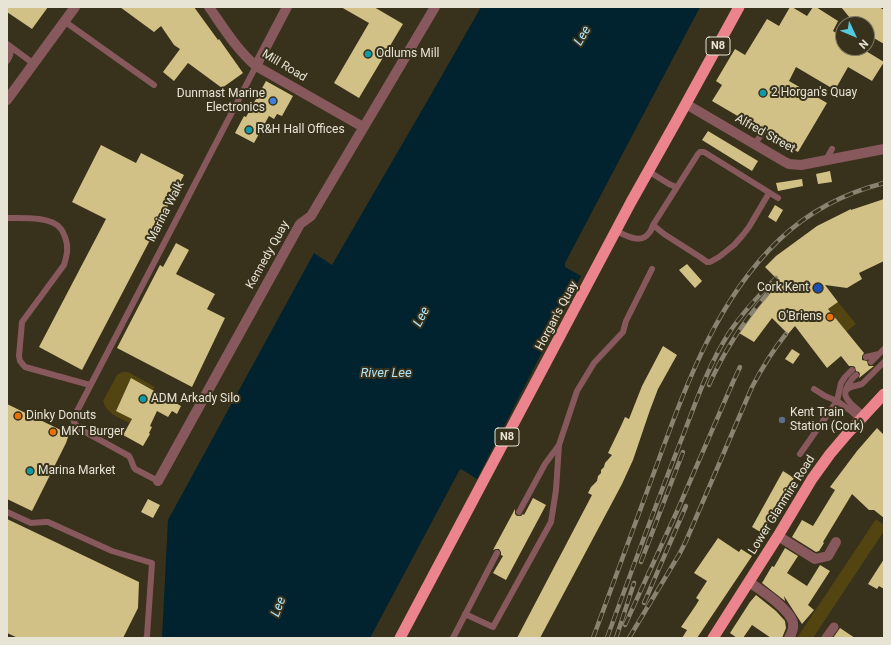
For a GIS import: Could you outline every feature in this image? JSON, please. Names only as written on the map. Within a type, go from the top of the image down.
[{"type":"highway","name":"Horgan's Quay","points":[[400,638],[631,202],[739,7]]},
{"type":"highway","name":"Lower Glanmire Road","points":[[713,638],[778,536],[812,479],[847,434],[884,394]]},
{"type":"street","points":[[7,100],[75,7]]},
{"type":"street","name":"Mill Road","points":[[209,7],[241,51],[256,66],[363,127]]},
{"type":"street","name":"Marina Walk","points":[[256,66],[287,7]]},
{"type":"street","name":"Kennedy Quay","points":[[158,480],[300,224],[311,216],[435,7]]},
{"type":"street","name":"Alfred Street","points":[[686,104],[789,164],[801,164],[884,149]]},
{"type":"street","points":[[778,536],[814,559],[828,556],[836,542]]},
{"type":"street","points":[[749,582],[778,603],[792,619],[794,625],[789,638]]},
{"type":"street","points":[[826,638],[834,626]]},
{"type":"lane","points":[[64,21],[154,85]]},
{"type":"lane","points":[[7,61],[11,53],[7,44],[34,64]]},
{"type":"lane","name":"Marina Walk","points":[[158,480],[136,469],[129,456],[78,428],[73,419],[256,66]]},
{"type":"lane","points":[[754,145],[764,132]]},
{"type":"lane","points":[[826,160],[832,149]]},
{"type":"lane","points":[[616,231],[634,239],[640,239],[648,234],[676,187],[700,152],[704,152],[778,198]]},
{"type":"lane","points":[[648,171],[668,184],[676,187]]},
{"type":"lane","points":[[653,225],[664,234],[707,262],[710,262],[720,257],[742,236],[769,193]]},
{"type":"lane","points":[[7,218],[29,218],[53,223],[61,229],[67,244],[67,256],[64,265],[22,322],[19,356],[20,361],[25,367],[90,385]]},
{"type":"lane","points":[[465,614],[492,628],[551,522],[556,490],[559,445],[577,391],[594,363],[623,332],[626,320],[652,269]]},
{"type":"lane","points":[[868,360],[879,354],[884,349]]},
{"type":"lane","points":[[846,391],[851,387],[862,384],[884,362]]},
{"type":"lane","points":[[800,454],[837,401],[841,383],[845,377],[854,372],[846,391],[846,397],[862,417]]},
{"type":"lane","points":[[814,389],[837,401],[862,417]]},
{"type":"lane","points":[[519,512],[545,464],[559,445]]},
{"type":"lane","points":[[7,512],[31,522],[48,522],[112,551],[152,562],[146,638]]},
{"type":"lane","points":[[453,638],[497,553]]},
{"type":"shaded area","points":[[838,302],[856,324],[846,332],[828,309]]},
{"type":"shaded area","points":[[122,372],[128,372],[155,387],[153,390],[131,379],[116,410],[132,419],[130,423],[110,412],[103,401],[117,375]]},
{"type":"shaded area","points":[[876,519],[884,525],[884,531],[813,638],[797,638]]},
{"type":"water","name":"River Lee","points":[[481,7],[700,7],[565,263],[565,267],[581,276],[477,479],[461,469],[459,471],[370,638],[162,638],[168,520],[314,253],[332,265]]},
{"type":"building","points":[[7,7],[48,7],[32,29],[7,12]]},
{"type":"building","points":[[120,7],[194,7],[243,73],[222,88],[188,63],[174,81],[163,72],[180,49],[174,45],[161,26],[154,32]]},
{"type":"building","name":"Odlums Mill","points":[[341,7],[374,7],[403,24],[359,98],[334,83],[369,23]]},
{"type":"building","points":[[790,7],[807,16],[813,7],[816,7],[835,19],[835,27],[833,31],[835,32],[835,56],[874,56],[884,62],[872,81],[848,67],[835,90],[796,67],[789,81],[827,103],[798,152],[767,134],[767,130],[765,128],[760,129],[712,101],[722,85],[716,81],[735,49],[745,55],[767,19],[779,26]]},
{"type":"building","points":[[841,7],[879,7],[884,10],[884,44],[875,39],[875,16],[848,16]]},
{"type":"building","points":[[266,81],[293,96],[282,116],[277,114],[274,119],[269,116],[254,143],[235,133],[244,116],[246,117]]},
{"type":"building","points":[[708,131],[758,161],[752,171],[702,140]]},
{"type":"building","points":[[101,145],[136,163],[141,153],[184,175],[82,370],[39,347],[106,219],[72,202]]},
{"type":"building","points":[[830,171],[832,182],[818,184],[816,174]]},
{"type":"building","points":[[802,179],[803,186],[778,191],[776,183]]},
{"type":"building","points":[[884,199],[884,261],[859,273],[862,279],[847,288],[825,285],[838,302],[828,309],[864,353],[862,360],[867,361],[869,366],[874,366],[859,378],[860,374],[856,371],[855,367],[849,366],[841,356],[827,368],[795,326],[788,334],[772,318],[754,342],[739,333],[752,314],[780,282],[765,267],[776,256],[817,226],[851,209]]},
{"type":"building","points":[[775,205],[783,210],[776,222],[768,217]]},
{"type":"building","points":[[176,243],[189,250],[176,274],[215,294],[207,309],[225,318],[192,387],[117,348],[160,265],[163,267]]},
{"type":"building","points":[[687,264],[702,281],[695,288],[679,270]]},
{"type":"building","points":[[663,346],[677,355],[658,389],[633,460],[622,484],[540,638],[517,638],[592,495],[588,493],[591,487],[597,481],[605,463],[612,455],[608,453],[625,417],[629,419],[642,386]]},
{"type":"building","points":[[792,349],[800,354],[793,364],[785,359]]},
{"type":"building","points":[[131,378],[181,406],[177,414],[172,411],[168,417],[157,411],[150,426],[152,427],[149,433],[150,434],[143,446],[123,435],[132,419],[116,411]]},
{"type":"building","name":"Marina Market","points":[[7,404],[69,434],[32,511],[7,499]]},
{"type":"building","points":[[877,428],[884,435],[884,518],[874,510],[869,510],[852,494],[819,551],[816,552],[792,537],[802,520],[813,526],[835,490],[830,487],[857,451]]},
{"type":"building","points":[[783,471],[794,478],[762,533],[752,527]]},
{"type":"building","points":[[533,498],[546,505],[506,580],[493,573],[503,556],[501,555],[499,549],[493,550],[515,509],[515,514],[517,516],[524,515]]},
{"type":"building","points":[[148,499],[160,505],[153,518],[141,512]]},
{"type":"building","points":[[7,519],[139,582],[138,608],[123,638],[18,638],[7,633]]},
{"type":"building","points":[[718,538],[739,552],[741,549],[752,556],[697,638],[682,638],[687,630],[681,627],[699,600],[696,598],[707,581],[694,573]]},
{"type":"building","points":[[785,548],[798,556],[787,573],[807,586],[820,565],[830,571],[808,605],[814,610],[802,624],[784,596],[785,601],[762,583],[772,566],[774,567]]},
{"type":"building","points":[[884,559],[884,589],[879,586],[877,589],[868,584]]},
{"type":"building","points":[[756,595],[776,611],[785,621],[786,628],[782,638],[771,638],[752,625],[743,638],[737,638],[730,633]]},
{"type":"building","points":[[840,628],[855,638],[833,638]]},
{"type":"railway","points":[[593,638],[691,376],[720,317],[737,290],[757,264],[779,240],[802,221],[841,198],[884,183]]},
{"type":"railway","points":[[607,638],[664,484],[709,369],[739,318],[776,278]]},
{"type":"railway","points":[[709,385],[721,360],[735,337],[767,294]]},
{"type":"railway","points":[[629,638],[680,553],[752,387],[768,359],[786,334]]},
{"type":"railway","points":[[625,625],[740,367]]},
{"type":"railway","points":[[641,562],[683,452]]},
{"type":"railway","points":[[644,603],[686,506]]},
{"type":"railway","points":[[616,638],[634,583]]},
{"type":"place","name":"Odlums Mill","points":[[368,54]]},
{"type":"place","name":"2 Horgan's Quay","points":[[763,93]]},
{"type":"place","name":"Dunmast Marine Electronics","points":[[273,101]]},
{"type":"place","name":"R&H Hall Offices","points":[[249,130]]},
{"type":"place","name":"Cork Kent","points":[[818,288]]},
{"type":"place","name":"O'Briens","points":[[830,317]]},
{"type":"place","name":"ADM Arkady Silo","points":[[143,399]]},
{"type":"place","name":"Dinky Donuts","points":[[18,416]]},
{"type":"place","name":"Kent Train Station (Cork)","points":[[782,420]]},
{"type":"place","name":"MKT Burger","points":[[53,432]]},
{"type":"place","name":"Marina Market","points":[[30,471]]},
{"type":"water label","name":"Lee","points":[[583,36]]},
{"type":"water label","name":"Lee","points":[[422,317]]},
{"type":"water label","name":"Lee","points":[[279,607]]}]
